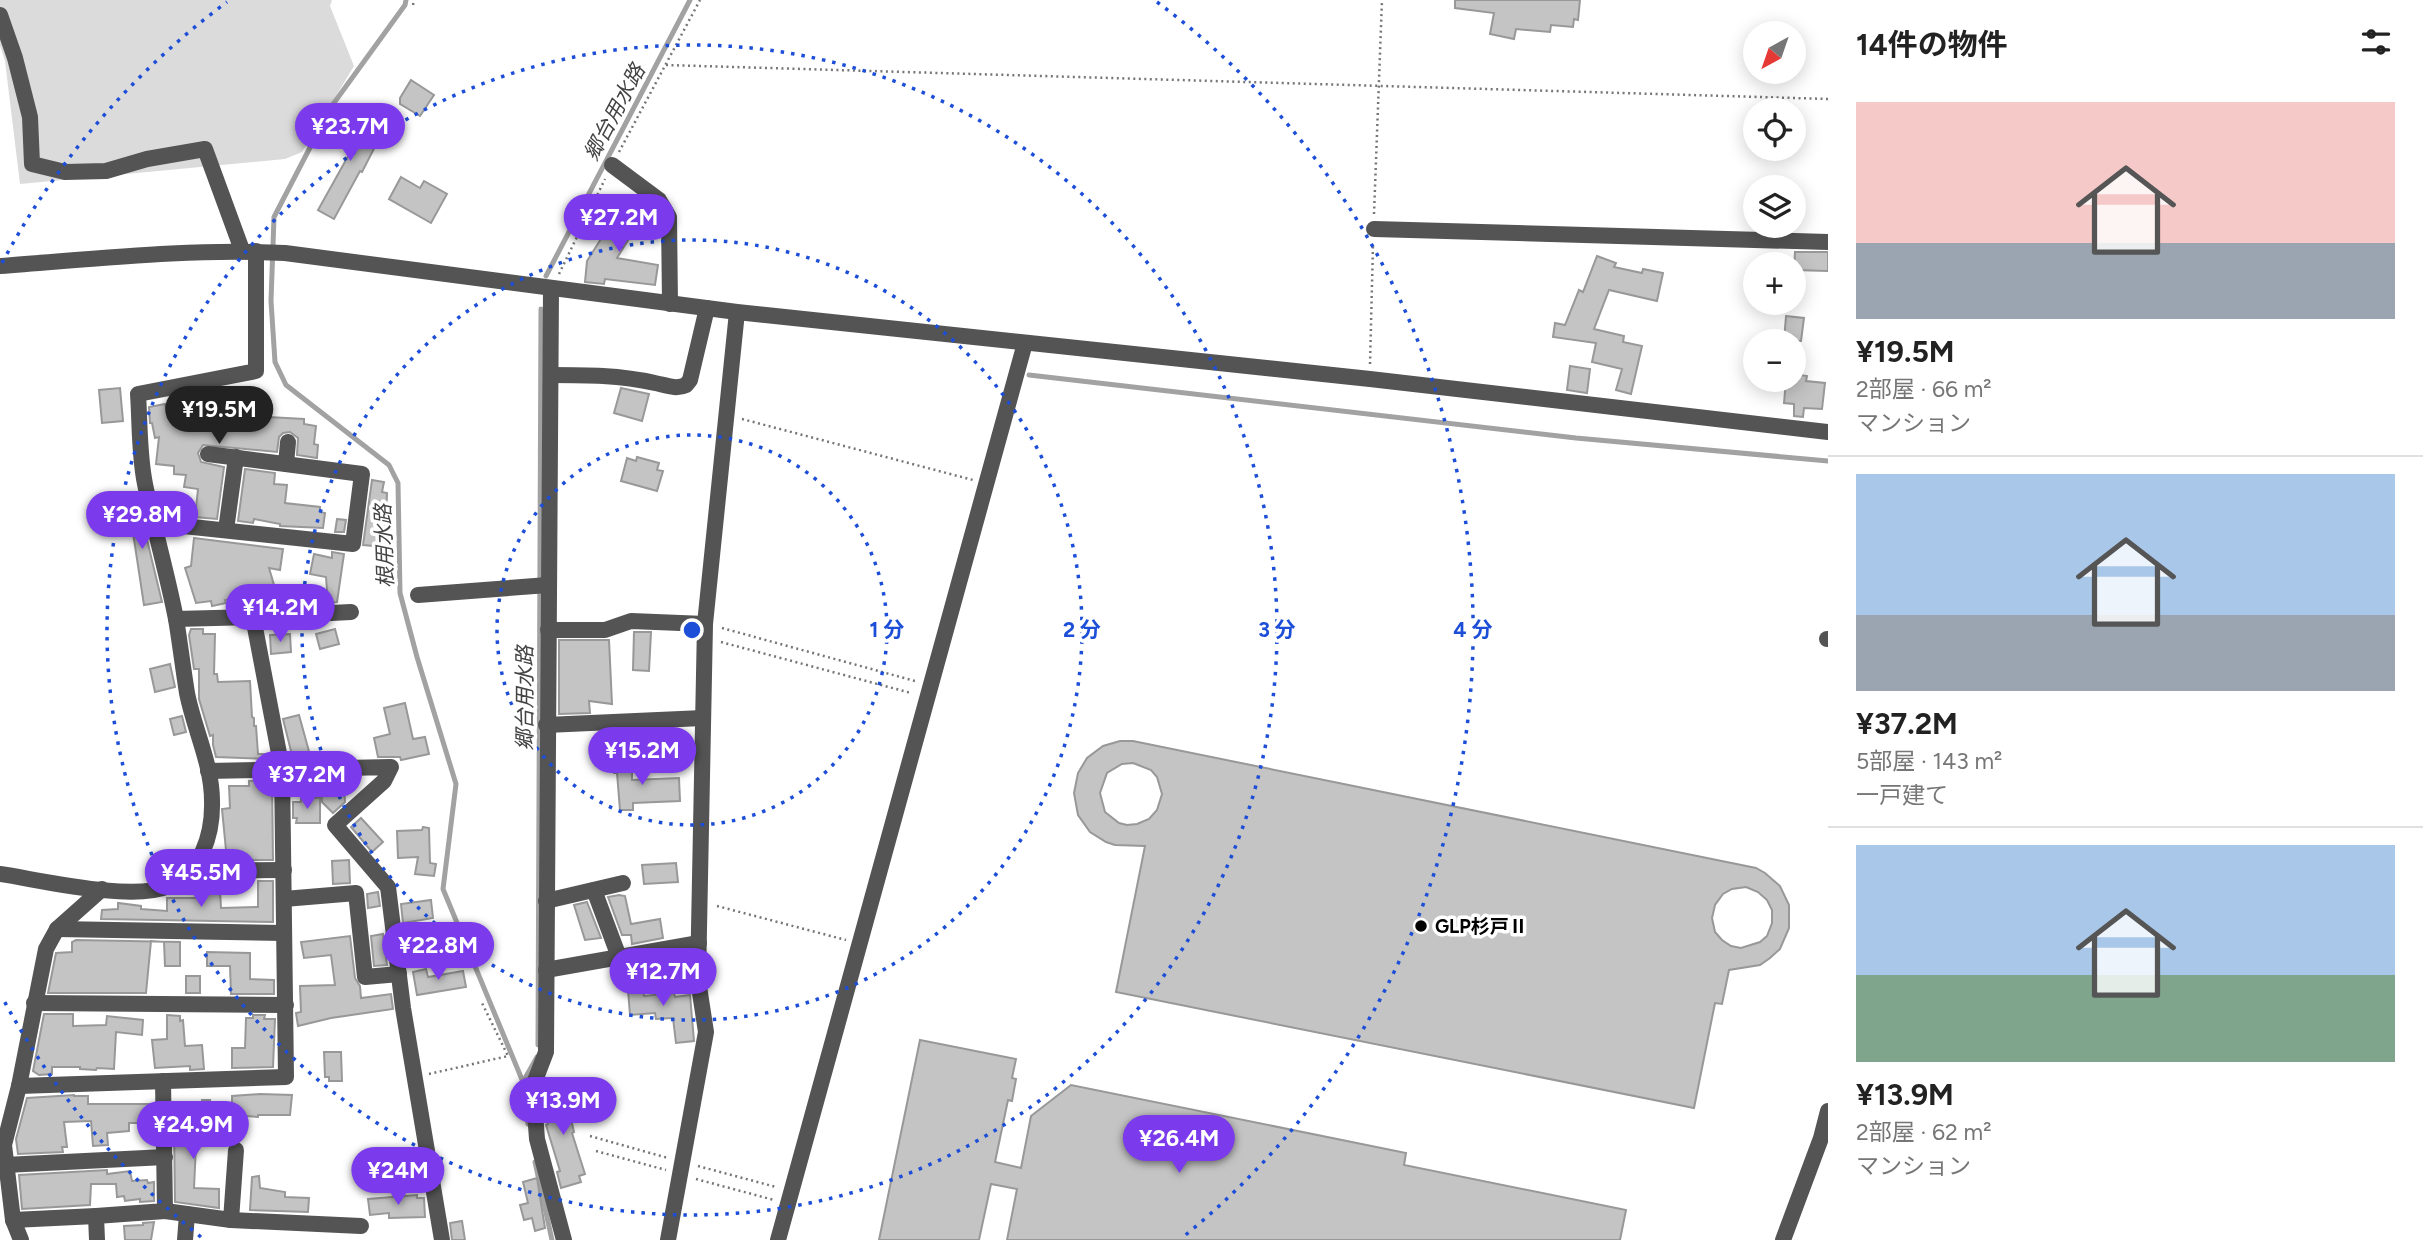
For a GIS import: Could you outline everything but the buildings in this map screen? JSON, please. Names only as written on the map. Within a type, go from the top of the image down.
[{"type":"street","points":[[0,15],[15,58],[30,117],[32,164],[65,172],[106,171],[147,159],[205,149],[253,251],[256,371],[138,394],[145,482],[176,619],[188,695],[208,771],[212,800],[210,828],[202,853],[191,871],[169,886],[152,890],[102,889],[0,874]]},
{"type":"street","points":[[612,165],[659,200],[669,217],[670,304]]},
{"type":"street","points":[[1374,229],[1828,242]]},
{"type":"street","points":[[0,266],[253,251],[285,253],[707,309],[1356,377],[1828,432]]},
{"type":"street","points":[[551,289],[551,375],[543,585],[548,631],[546,1052],[533,1086],[537,1139],[564,1240]]},
{"type":"street","points":[[551,375],[601,375],[677,388],[686,385],[690,380],[707,309]]},
{"type":"street","points":[[668,1240],[706,1032],[698,980],[705,631],[737,312]]},
{"type":"street","points":[[778,1240],[1025,343]]},
{"type":"street","points":[[286,464],[288,442]]},
{"type":"street","points":[[155,523],[354,544],[362,474],[208,454]]},
{"type":"street","points":[[226,530],[236,457]]},
{"type":"street","points":[[418,595],[543,585]]},
{"type":"street","points":[[176,619],[351,612]]},
{"type":"street","points":[[19,1086],[286,1077],[282,769],[253,617]]},
{"type":"street","points":[[548,631],[605,630],[631,621],[705,631]]},
{"type":"street","points":[[547,725],[703,718]]},
{"type":"street","points":[[208,771],[391,767],[384,781],[335,825],[388,887],[412,1060],[442,1240]]},
{"type":"street","points":[[191,871],[284,870]]},
{"type":"street","points":[[546,901],[623,883]]},
{"type":"street","points":[[21,1240],[13,1220],[4,1145],[19,1086],[46,949],[57,929],[102,889]]},
{"type":"street","points":[[594,890],[619,957]]},
{"type":"street","points":[[284,899],[356,893],[365,977],[399,974]]},
{"type":"street","points":[[57,929],[284,933]]},
{"type":"street","points":[[546,970],[699,943]]},
{"type":"street","points":[[34,1003],[285,1005]]},
{"type":"street","points":[[163,1081],[166,1211]]},
{"type":"street","points":[[1783,1240],[1821,1138],[1828,1111]]},
{"type":"street","points":[[231,1220],[236,1150]]},
{"type":"street","points":[[5,1165],[165,1157]]},
{"type":"street","points":[[13,1220],[166,1211],[231,1220],[361,1226]]},
{"type":"street","points":[[185,1240],[187,1214]]},
{"type":"street","points":[[96,1216],[97,1240]]},
{"type":"path","points":[[414,0],[414,5]]},
{"type":"path","points":[[551,289],[612,165],[700,0]]},
{"type":"path","points":[[1377,85],[1381,0]]},
{"type":"path","points":[[666,65],[1828,99]]},
{"type":"path","points":[[726,414],[986,484]]},
{"type":"path","points":[[705,631],[917,682]]},
{"type":"path","points":[[705,631],[913,693]]},
{"type":"path","points":[[700,902],[858,943]]},
{"type":"path","points":[[412,1060],[428,1074],[508,1056],[482,1003]]},
{"type":"shaded area","points":[[0,0],[332,0],[330,6],[354,66],[302,152],[285,159],[20,184],[5,61],[0,46]]},
{"type":"waterway","name":"根用水路","points":[[406,0],[331,107],[274,217],[271,301],[275,362],[286,385],[389,465],[398,483],[400,593],[456,784],[443,889],[523,1082],[528,1124]]},
{"type":"waterway","name":"郷台用水路","points":[[546,276],[690,0]]},
{"type":"waterway","name":"郷台用水路","points":[[538,1045],[541,309]]},
{"type":"waterway","points":[[1029,375],[1576,438],[1828,461]]},
{"type":"waterway","name":"郷台用水路","points":[[523,1082],[537,1057]]},
{"type":"waterway","name":"根用水路","points":[[535,1162],[552,1240]]},
{"type":"place","name":"GLP杉戸Ⅱ","points":[[1421,926]]}]
